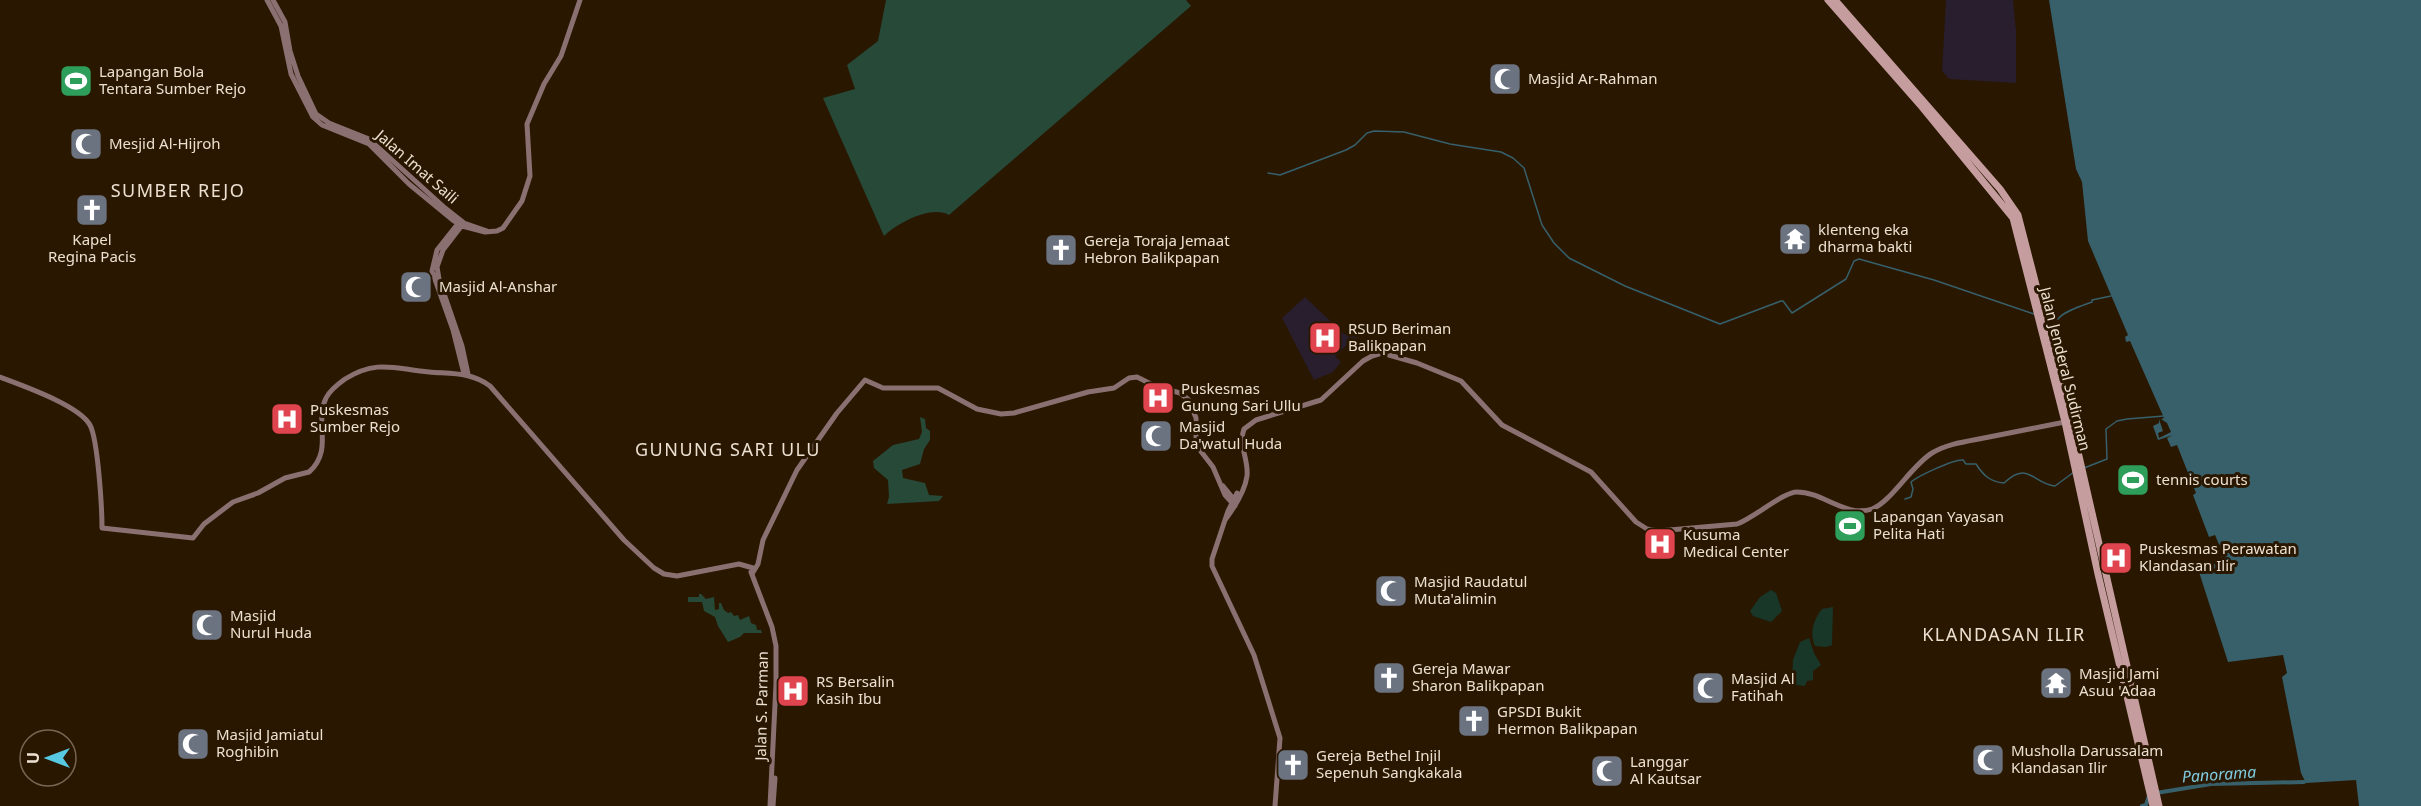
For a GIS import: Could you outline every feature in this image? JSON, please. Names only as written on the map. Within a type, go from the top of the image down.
[{"type":"highway","name":"Jalan Jenderal Sudirman","points":[[1828,0],[1920,105],[2013,218],[2047,338]]},
{"type":"highway","name":"Jalan Jenderal Sudirman","points":[[1835,0],[2000,189],[2018,215],[2068,421],[2147,781],[2156,803]]},
{"type":"highway","name":"Jalan Jenderal Sudirman","points":[[2079,472],[2155,787],[2156,803]]},
{"type":"main road","name":"Jalan Imat Saili","points":[[267,0],[281,26],[286,42]]},
{"type":"main road","name":"Jalan Imat Saili","points":[[273,0],[285,22],[291,74],[313,117],[322,125],[369,144],[410,184],[459,224],[435,255],[432,271],[463,357],[466,374]]},
{"type":"main road","points":[[459,224],[488,232],[497,231],[503,228],[522,201],[530,176],[527,124],[544,84],[561,56],[580,0]]},
{"type":"main road","points":[[1275,806],[1280,738],[1254,656],[1212,566],[1212,559],[1225,520],[1247,471],[1242,438],[1244,429],[1249,424],[1321,400],[1363,361],[1372,356],[1382,353],[1417,363],[1461,381],[1502,425],[1591,472],[1636,522],[1655,531],[1737,524],[1750,520],[1791,493],[1811,494],[1853,511],[1872,509],[1881,504],[1913,469],[1934,452],[1958,443],[2068,421]]},
{"type":"main road","points":[[451,373],[463,357],[471,369],[499,393],[624,540],[654,568],[664,574],[677,576],[736,565],[753,571],[766,532],[797,470],[837,413],[866,380],[884,388],[938,388],[977,409],[997,414],[1014,413],[1083,394],[1112,392],[1128,381],[1143,381],[1180,393],[1189,400],[1196,418],[1196,445],[1213,467],[1223,491],[1234,503]]},
{"type":"main road","points":[[0,377],[39,391],[64,405],[91,426],[101,493],[102,528],[193,538],[204,524],[233,502],[258,493],[285,478],[305,474],[314,468],[322,448],[326,397],[336,385],[346,379],[370,367],[384,365],[419,371],[466,374],[484,381]]},
{"type":"main road","name":"Jalan S. Parman","points":[[753,571],[776,646],[771,806]]},
{"type":"shaded area","points":[[1946,0],[2013,0],[2016,31],[2016,83],[1949,79],[1942,71]]},
{"type":"shaded area","name":"RSUD Beriman Balikpapan","points":[[1305,297],[1344,334],[1355,336],[1368,352],[1363,355],[1349,343],[1335,356],[1341,362],[1333,372],[1314,380],[1282,318]]},
{"type":"green space","points":[[886,0],[1186,0],[1191,6],[949,215],[942,212],[924,214],[906,221],[884,236],[823,98],[855,89],[847,65],[878,41]]},
{"type":"green space","points":[[920,417],[925,419],[926,428],[930,431],[930,440],[924,449],[920,464],[902,470],[903,478],[925,483],[929,495],[943,496],[939,501],[887,504],[888,480],[874,468],[873,461],[893,445],[919,439],[922,432]]},
{"type":"green space","points":[[1771,590],[1776,593],[1782,611],[1771,622],[1753,616],[1750,611],[1760,597]]},
{"type":"green space","points":[[699,594],[706,599],[714,597],[715,610],[719,609],[719,603],[721,603],[724,610],[731,612],[734,616],[738,615],[740,620],[749,616],[751,623],[756,625],[757,630],[761,630],[762,633],[744,633],[728,642],[715,617],[704,611],[702,602],[688,602],[688,597],[699,597]]},
{"type":"green space","points":[[1833,607],[1832,645],[1815,646],[1812,631],[1817,617],[1822,609]]},
{"type":"green space","points":[[1809,638],[1821,665],[1813,671],[1813,680],[1807,681],[1805,686],[1796,685],[1792,680],[1793,660],[1800,642]]},
{"type":"water","points":[[2049,0],[2421,0],[2421,806],[2359,806],[2356,780],[2306,783],[2301,773],[2282,677],[2287,673],[2283,655],[2228,662],[2199,572],[2200,569],[2218,563],[2223,554],[2215,535],[2209,537],[2193,495],[2196,493],[2177,445],[2171,447],[2167,438],[2173,435],[2158,440],[2153,426],[2159,423],[2159,419],[2163,431],[2158,433],[2159,438],[2171,432],[2167,423],[2161,419],[2164,418],[2130,341],[2126,342],[2125,337],[2128,335],[2088,241],[2082,182],[2076,169]]},
{"type":"waterway","points":[[1268,173],[1280,175],[1346,150],[1367,133],[1374,131],[1404,132],[1450,144],[1501,152],[1513,158],[1524,168],[1542,225],[1554,243],[1569,258],[1625,286],[1720,324],[1781,301],[1792,313],[1846,279],[1854,261],[1859,259],[1934,280],[2034,314]]},
{"type":"waterway","points":[[2049,321],[2058,319],[2068,311],[2092,302],[2092,300],[2111,296]]},
{"type":"waterway","points":[[2084,468],[2107,459],[2106,429],[2117,421],[2164,416]]},
{"type":"waterway","points":[[1905,499],[1911,497],[1913,489],[1911,482],[1936,468],[1958,460],[1963,460],[1966,464],[1976,464],[1987,477],[2004,483],[2012,476],[2025,473],[2055,486],[2074,472]]},
{"type":"waterway","name":"Panorama","points":[[2156,793],[2211,784],[2304,782]]},
{"type":"waterway","name":"Panorama","points":[[2142,806],[2146,805],[2149,796]]},
{"type":"place","name":"Masjid Ar-Rahman","points":[[1505,79]]},
{"type":"place","name":"Lapangan Bola Tentara Sumber Rejo","points":[[76,81]]},
{"type":"place","name":"Mesjid Al-Hijroh","points":[[86,144]]},
{"type":"place","name":"Kapel Regina Pacis","points":[[92,210]]},
{"type":"place","name":"klenteng eka dharma bakti","points":[[1795,239]]},
{"type":"place","name":"Gereja Toraja Jemaat Hebron Balikpapan","points":[[1061,250]]},
{"type":"place","name":"Masjid Al-Anshar","points":[[416,287]]},
{"type":"place","name":"RSUD Beriman Balikpapan","points":[[1325,338]]},
{"type":"place","name":"Puskesmas Gunung Sari Ullu","points":[[1158,398]]},
{"type":"place","name":"Puskesmas Sumber Rejo","points":[[287,419]]},
{"type":"place","name":"Masjid Da'watul Huda","points":[[1156,436]]},
{"type":"place","name":"tennis courts","points":[[2133,480]]},
{"type":"place","name":"Lapangan Yayasan Pelita Hati","points":[[1850,526]]},
{"type":"place","name":"Kusuma Medical Center","points":[[1660,544]]},
{"type":"place","name":"Puskesmas Perawatan Klandasan Ilir","points":[[2116,558]]},
{"type":"place","name":"Masjid Raudatul Muta'alimin","points":[[1391,591]]},
{"type":"place","name":"Masjid Nurul Huda","points":[[207,625]]},
{"type":"place","name":"Gereja Mawar Sharon Balikpapan","points":[[1389,678]]},
{"type":"place","name":"Masjid Jami Asuu 'Adaa","points":[[2056,683]]},
{"type":"place","name":"Masjid Al Fatihah","points":[[1708,688]]},
{"type":"place","name":"RS Bersalin Kasih Ibu","points":[[793,691]]},
{"type":"place","name":"GPSDI Bukit Hermon Balikpapan","points":[[1474,721]]},
{"type":"place","name":"Masjid Jamiatul Roghibin","points":[[193,744]]},
{"type":"place","name":"Musholla Darussalam Klandasan Ilir","points":[[1988,760]]},
{"type":"place","name":"Gereja Bethel Injil Sepenuh Sangkakala","points":[[1293,765]]},
{"type":"place","name":"Langgar Al Kautsar","points":[[1607,771]]},
{"type":"district","name":"SUMBER REJO","points":[[178,191]]},
{"type":"district","name":"GUNUNG SARI ULU","points":[[728,450]]},
{"type":"district","name":"KLANDASAN ILIR","points":[[2004,635]]}]
